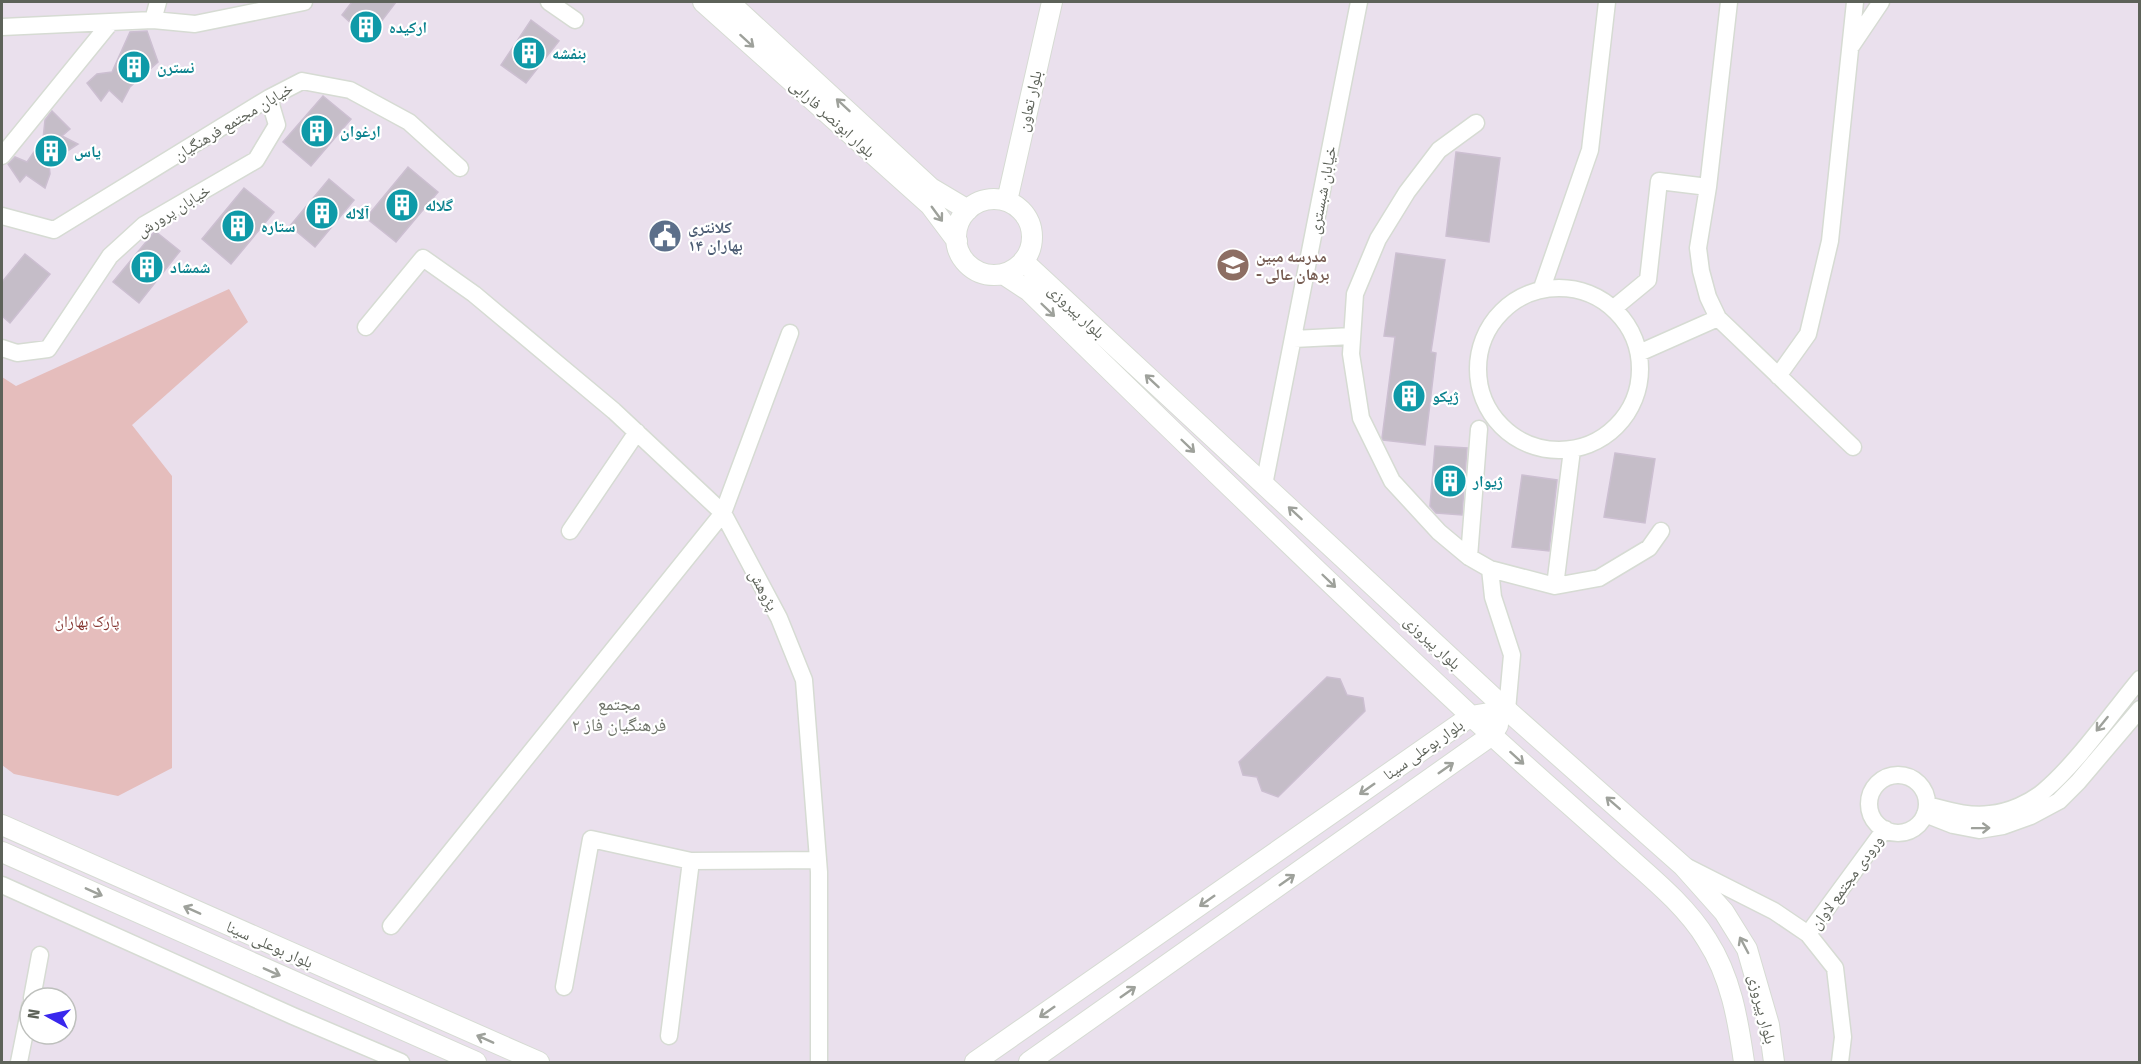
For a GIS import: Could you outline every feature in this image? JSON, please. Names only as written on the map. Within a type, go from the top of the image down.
[{"type":"street","points":[[153,20],[158,2]]},
{"type":"street","points":[[2,27],[153,20],[195,24],[304,2]]},
{"type":"street","points":[[549,2],[575,20]]},
{"type":"street","name":"بلوار ابونصر فارابی","points":[[703,2],[815,91],[931,188],[968,210]]},
{"type":"street","name":"بلوار ابونصر فارابی","points":[[729,2],[930,206],[957,241]]},
{"type":"street","name":"بلوار تعاون","points":[[1007,201],[1052,2]]},
{"type":"street","name":"خیابان شبستری","points":[[1264,485],[1359,2]]},
{"type":"street","points":[[1542,288],[1590,150],[1607,2]]},
{"type":"street","points":[[1729,2],[1708,187],[1698,248],[1703,280],[1718,318],[1853,447]]},
{"type":"street","points":[[1778,376],[1808,334],[1830,241],[1855,2]]},
{"type":"street","points":[[1850,48],[1881,2]]},
{"type":"street","points":[[2,156],[111,22]]},
{"type":"street","name":"خیابان مجتمع فرهنگیان","points":[[2,216],[54,230],[269,98],[302,81],[350,90],[408,122],[460,168]]},
{"type":"street","name":"خیابان پرورش","points":[[2,348],[17,353],[48,349],[110,256],[144,225],[255,160],[277,125],[269,98]]},
{"type":"street","points":[[1476,123],[1439,150],[1407,192],[1378,239],[1355,294],[1351,354],[1361,418],[1392,481],[1438,532],[1469,557],[1490,569],[1556,586],[1599,578],[1650,548],[1661,531]]},
{"type":"street","points":[[1614,308],[1648,280],[1659,181],[1708,187]]},
{"type":"street","points":[[993,199],[1007,201],[1020,208],[1028,220],[1032,234],[1030,248],[1023,261],[1014,269],[1003,274],[991,275],[973,268],[960,254],[957,230],[968,210],[979,202],[993,199]]},
{"type":"street","name":"پژوهش","points":[[366,327],[423,258],[474,294],[614,411],[723,513],[779,618],[804,680],[818,860],[819,1062]]},
{"type":"street","name":"بلوار پیروزی","points":[[1023,261],[1507,710],[1683,866],[1724,912],[1747,949],[1769,1025],[1774,1062]]},
{"type":"street","name":"بلوار پیروزی","points":[[1003,274],[1029,291],[1471,716],[1662,888],[1693,921],[1707,940],[1730,989],[1744,1062]]},
{"type":"street","points":[[1568,287],[1593,294],[1614,308],[1630,329],[1639,353],[1640,379],[1632,404],[1618,426],[1597,441],[1572,450],[1544,450],[1518,440],[1496,422],[1482,398],[1477,370],[1481,342],[1495,317],[1516,299],[1542,288],[1568,287]]},
{"type":"street","points":[[1639,353],[1718,318]]},
{"type":"street","points":[[391,926],[723,513],[790,333]]},
{"type":"street","points":[[1294,339],[1352,336]]},
{"type":"street","points":[[1469,557],[1479,429]]},
{"type":"street","points":[[570,531],[637,432]]},
{"type":"street","points":[[1556,586],[1572,450]]},
{"type":"street","points":[[1490,569],[1493,597],[1512,655],[1507,710]]},
{"type":"street","points":[[1926,810],[1961,814],[1990,814],[2019,807],[2043,792],[2067,768],[2139,679]]},
{"type":"street","points":[[1926,810],[1953,825],[1979,830],[2003,826],[2031,816],[2059,801],[2078,782],[2139,708]]},
{"type":"street","name":"بلوار بوعلی سینا","points":[[975,1062],[1471,716],[1507,710]]},
{"type":"street","name":"بلوار بوعلی سینا","points":[[1029,1062],[1492,735],[1507,710]]},
{"type":"street","points":[[1898,775],[1907,776],[1922,787],[1926,810],[1920,822],[1912,829],[1894,832],[1877,824],[1869,806],[1870,796],[1880,781],[1898,775]]},
{"type":"street","name":"بلوار بوعلی سینا","points":[[2,825],[539,1062]]},
{"type":"street","name":"ورودی مجتمع لاوان","points":[[1808,934],[1884,829]]},
{"type":"street","points":[[564,987],[591,839],[691,861],[818,860]]},
{"type":"street","name":"بلوار بوعلی سینا","points":[[2,852],[476,1062]]},
{"type":"street","points":[[59,877],[67,855]]},
{"type":"street","points":[[669,1036],[691,861]]},
{"type":"street","points":[[1683,866],[1774,911],[1808,934],[1835,968],[1843,1037],[1840,1062]]},
{"type":"street","points":[[2,885],[401,1062]]},
{"type":"street","points":[[34,986],[40,955]]},
{"type":"street","points":[[20,1062],[23,1046]]},
{"type":"green space","name":"پارک بهاران","points":[[229,289],[248,322],[132,425],[172,476],[172,768],[118,796],[14,774],[2,765],[2,377],[16,386]]},
{"type":"building","name":"ارکیده","points":[[352,2],[396,2],[368,39],[342,15]]},
{"type":"building","name":"بنفشه","points":[[531,20],[559,41],[526,83],[501,65]]},
{"type":"building","name":"نسترن","points":[[147,31],[158,62],[130,87],[122,102],[109,90],[101,101],[87,83],[97,74],[112,72],[130,32]]},
{"type":"building","name":"ارغوان","points":[[323,96],[351,119],[311,166],[283,142]]},
{"type":"building","name":"یاس","points":[[52,111],[70,129],[62,136],[78,144],[49,163],[50,174],[45,188],[26,175],[20,182],[8,164],[15,157],[27,162],[43,139],[45,120]]},
{"type":"building","points":[[1456,152],[1500,158],[1489,242],[1446,236]]},
{"type":"building","name":"گلاله","points":[[408,167],[438,192],[396,242],[366,218]]},
{"type":"building","name":"آلاله","points":[[329,179],[354,200],[315,247],[290,226]]},
{"type":"building","name":"ستاره","points":[[244,188],[274,212],[231,264],[202,239]]},
{"type":"building","name":"شمشاد","points":[[155,231],[180,251],[139,303],[113,282]]},
{"type":"building","points":[[1396,253],[1445,260],[1431,352],[1436,353],[1425,445],[1383,440],[1382,438],[1395,337],[1384,336]]},
{"type":"building","points":[[25,254],[50,274],[10,323],[2,316],[2,282]]},
{"type":"building","name":"ژیوار","points":[[1435,446],[1467,448],[1462,515],[1436,513],[1430,506]]},
{"type":"building","points":[[1615,453],[1655,459],[1645,523],[1604,517]]},
{"type":"building","points":[[1522,475],[1557,480],[1549,551],[1512,547]]},
{"type":"building","points":[[1327,677],[1340,679],[1347,695],[1363,698],[1365,711],[1278,797],[1262,791],[1257,777],[1243,775],[1239,762]]},
{"type":"place","name":"ارکیده","points":[[366,27]]},
{"type":"place","name":"بنفشه","points":[[529,53]]},
{"type":"place","name":"نسترن","points":[[134,67]]},
{"type":"place","name":"ارغوان","points":[[317,131]]},
{"type":"place","name":"یاس","points":[[51,151]]},
{"type":"place","name":"گلاله","points":[[402,205]]},
{"type":"place","name":"آلاله","points":[[322,213]]},
{"type":"place","name":"ستاره","points":[[238,226]]},
{"type":"place","name":"کلانتری ۱۴ بهاران","points":[[665,236]]},
{"type":"place","name":"مدرسه مبین - برهان عالی","points":[[1233,265]]},
{"type":"place","name":"شمشاد","points":[[147,267]]},
{"type":"place","name":"ژیکو","points":[[1409,396]]},
{"type":"place","name":"ژیوار","points":[[1450,481]]},
{"type":"district","name":"مجتمع فرهنگیان فاز ۲","points":[[619,714]]}]
